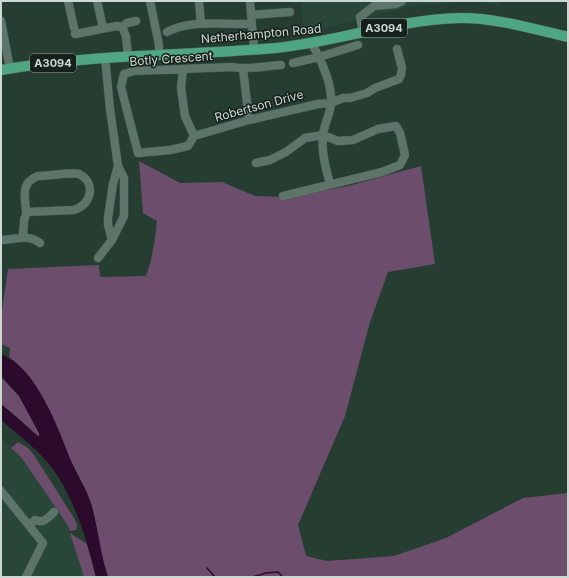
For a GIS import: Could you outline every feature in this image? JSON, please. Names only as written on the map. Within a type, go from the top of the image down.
[{"type":"main road","name":"Netherhampton Road","points":[[6,70],[105,57],[254,50],[312,44],[399,25],[462,18],[508,23],[568,37]]},
{"type":"street","points":[[68,1],[75,31],[117,26],[122,27],[127,23],[136,21]]},
{"type":"street","points":[[97,1],[103,28]]},
{"type":"street","points":[[150,1],[159,45],[159,55]]},
{"type":"street","points":[[199,1],[200,24]]},
{"type":"street","points":[[250,1],[254,50]]},
{"type":"street","points":[[363,33],[360,17],[374,3],[396,4],[402,1]]},
{"type":"street","points":[[251,15],[268,12],[290,12]]},
{"type":"street","points":[[1,21],[6,70]]},
{"type":"street","points":[[167,32],[175,28],[200,24],[252,24]]},
{"type":"street","points":[[122,27],[126,36],[128,56]]},
{"type":"street","points":[[312,44],[319,57],[328,84],[331,103],[323,135],[323,156],[330,184]]},
{"type":"street","points":[[292,63],[319,57],[358,45]]},
{"type":"street","name":"Robertson Drive","points":[[194,136],[249,120],[318,104],[331,103],[343,98],[350,98],[399,79],[402,68],[397,49]]},
{"type":"street","points":[[98,258],[112,240],[124,216],[124,178],[118,166],[105,57]]},
{"type":"street","name":"Botly Crescent","points":[[194,136],[188,146],[138,154],[121,87],[124,74],[134,71],[232,67],[243,69],[259,66],[281,65]]},
{"type":"street","points":[[243,69],[249,120]]},
{"type":"street","points":[[183,70],[181,88],[185,116],[194,136]]},
{"type":"street","points":[[256,163],[270,160],[286,152],[305,138],[323,135],[338,141],[353,140],[378,129],[396,126],[400,133],[405,155],[400,165],[382,172],[283,196]]},
{"type":"street","points":[[112,240],[108,226],[108,218],[113,184],[118,166]]},
{"type":"street","points":[[23,236],[24,219],[27,212],[25,207],[25,190],[32,178],[38,176],[76,173],[83,177],[89,184],[89,199],[80,208],[27,212]]},
{"type":"street","points":[[1,240],[13,240],[23,236],[40,243]]},
{"type":"street","points":[[1,491],[43,543],[26,577]]},
{"type":"street","points":[[29,525],[35,520],[42,522],[54,512]]},
{"type":"shaded area","points":[[301,1],[474,1],[413,6],[304,34]]},
{"type":"shaded area","points":[[474,1],[498,1],[499,5]]},
{"type":"shaded area","points":[[139,161],[180,183],[222,182],[255,196],[287,197],[348,186],[421,166],[435,264],[388,272],[370,322],[345,416],[298,525],[306,556],[327,561],[394,556],[446,538],[523,498],[568,493],[568,577],[108,577],[102,557],[92,507],[86,492],[40,392],[31,379],[9,357],[10,348],[1,344],[1,317],[8,269],[99,265],[100,277],[146,276],[152,255],[157,221],[143,213]]},
{"type":"shaded area","points":[[1,354],[14,361],[36,385],[53,416],[71,461],[91,503],[108,577],[96,577],[89,549],[74,507],[53,469],[35,449],[1,420],[1,404],[39,437],[39,433],[19,396],[1,376]]},
{"type":"shaded area","points":[[1,377],[19,396],[39,433],[39,437],[1,404]]},
{"type":"shaded area","points":[[1,438],[21,457],[67,524],[84,577],[1,577]]},
{"type":"shaded area","points":[[18,442],[28,448],[34,455],[74,518],[77,525],[76,530],[70,531],[67,524],[21,457],[11,448]]},
{"type":"shaded area","points":[[70,533],[87,544],[96,577],[84,577]]},
{"type":"waterway","points":[[207,568],[215,577]]},
{"type":"waterway","points":[[252,577],[266,573],[278,572],[283,577]]}]
